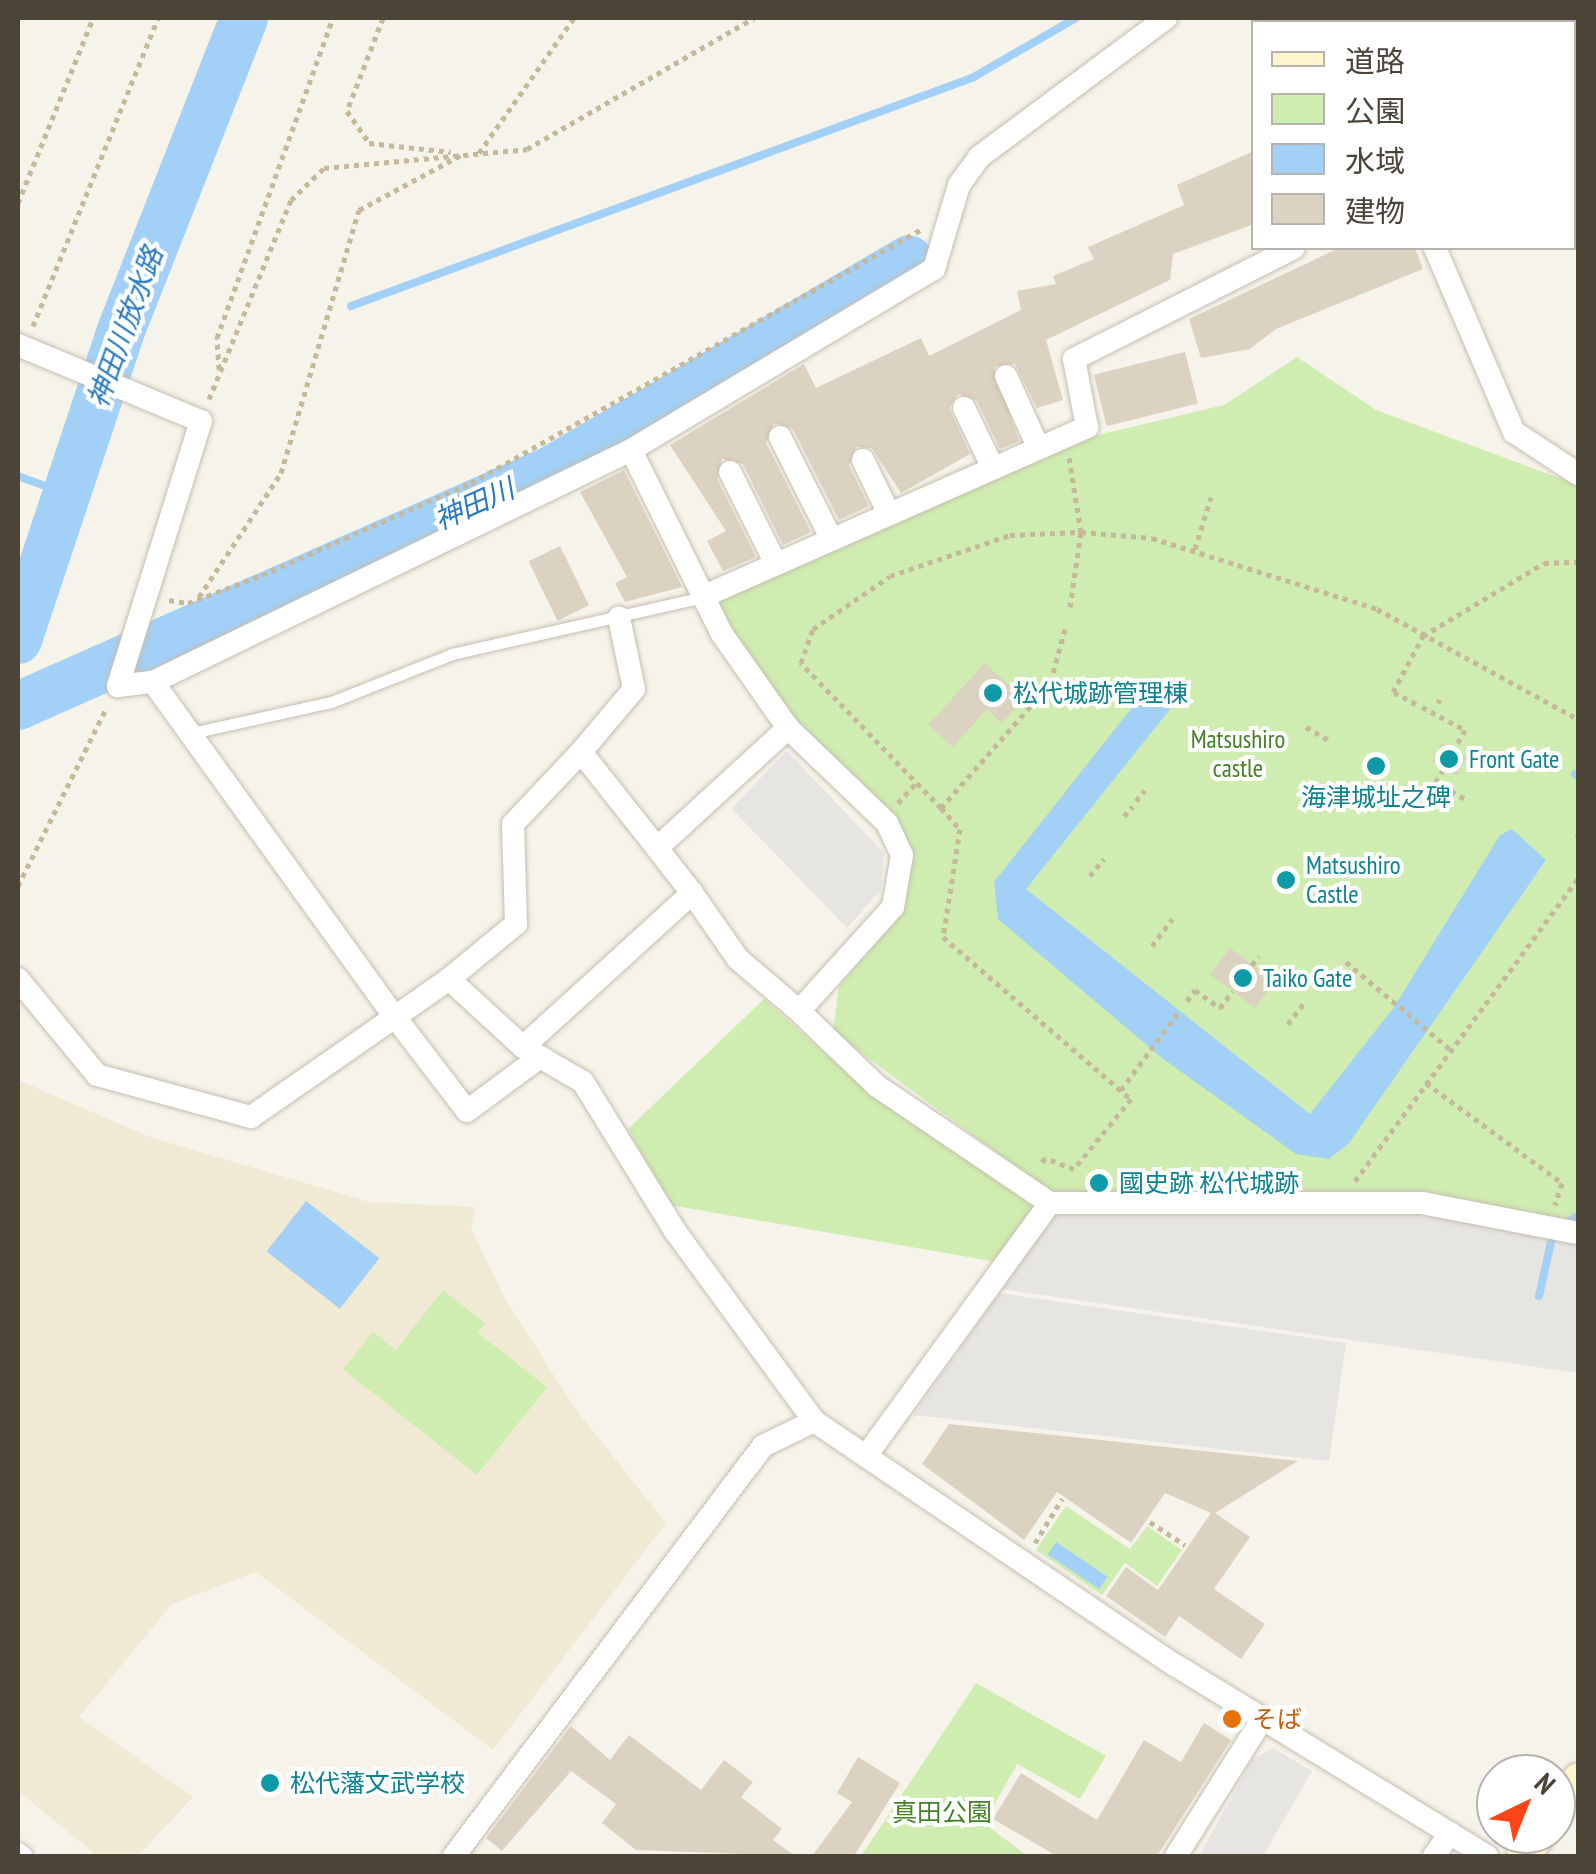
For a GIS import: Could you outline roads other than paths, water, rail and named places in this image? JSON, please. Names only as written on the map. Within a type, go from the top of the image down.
[{"type":"street","points":[[25,348],[201,421],[118,686],[153,682],[631,450],[934,269],[954,210],[978,158],[1166,18]]},
{"type":"street","points":[[702,597],[1087,426],[1074,359],[1290,250]]},
{"type":"street","points":[[1437,250],[1514,432],[1578,474]]},
{"type":"street","points":[[1006,376],[1038,447]]},
{"type":"street","points":[[964,408],[992,466]]},
{"type":"street","points":[[780,437],[832,540]]},
{"type":"street","points":[[631,450],[702,597],[788,728],[887,822],[902,856],[893,907],[799,1011]]},
{"type":"street","points":[[863,460],[889,514]]},
{"type":"street","points":[[730,472],[776,564]]},
{"type":"street","points":[[18,980],[97,1075],[251,1117],[449,979],[516,924],[513,824],[634,689],[619,618]]},
{"type":"street","points":[[153,682],[395,1018],[467,1111],[692,893]]},
{"type":"street","points":[[657,848],[788,728]]},
{"type":"street","points":[[581,752],[692,893],[738,959],[877,1086],[1050,1203],[1422,1203],[1578,1234]]},
{"type":"street","points":[[449,979],[532,1052],[582,1082],[675,1232],[814,1421],[1022,1563],[1488,1856]]},
{"type":"street","points":[[866,1456],[1050,1203]]},
{"type":"street","points":[[454,1856],[763,1446],[814,1421]]},
{"type":"street","points":[[1176,1856],[1263,1718]]},
{"type":"street","points":[[1434,1856],[1450,1834]]},
{"type":"lane","points":[[192,734],[331,702],[452,654],[702,597]]},
{"type":"water","points":[[1149,686],[1175,703],[1026,889],[1310,1114],[1394,1007],[1500,835],[1512,829],[1546,860],[1349,1143],[1329,1159],[1296,1154],[1162,1058],[998,919],[994,882]]},
{"type":"water","points":[[306,1201],[379,1258],[340,1309],[267,1251]]},
{"type":"water","points":[[1056,1542],[1107,1577],[1099,1589],[1048,1554]]},
{"type":"waterway","name":"神田川放水路","points":[[18,640],[122,328],[244,18]]},
{"type":"waterway","points":[[351,306],[972,78],[1076,18]]},
{"type":"waterway","name":"神田川","points":[[18,706],[553,469],[909,259]]},
{"type":"waterway","points":[[122,328],[144,322]]},
{"type":"waterway","points":[[18,476],[64,493]]},
{"type":"waterway","points":[[1564,1224],[1578,1216]]},
{"type":"waterway","points":[[1539,1296],[1553,1233]]},
{"type":"place","name":"松代城跡管理棟","points":[[993,693]]},
{"type":"place","name":"Front Gate","points":[[1449,759]]},
{"type":"place","name":"海津城址之碑","points":[[1376,766]]},
{"type":"place","name":"Matsushiro Castle","points":[[1286,880]]},
{"type":"place","name":"Taiko Gate","points":[[1243,978]]},
{"type":"place","name":"國史跡 松代城跡","points":[[1099,1183]]},
{"type":"place","name":"そば","points":[[1232,1719]]},
{"type":"place","name":"松代藩文武学校","points":[[270,1783]]},
{"type":"park label","name":"Matsushiro castle","points":[[1238,754]]},
{"type":"park label","name":"真田公園","points":[[942,1812]]}]
